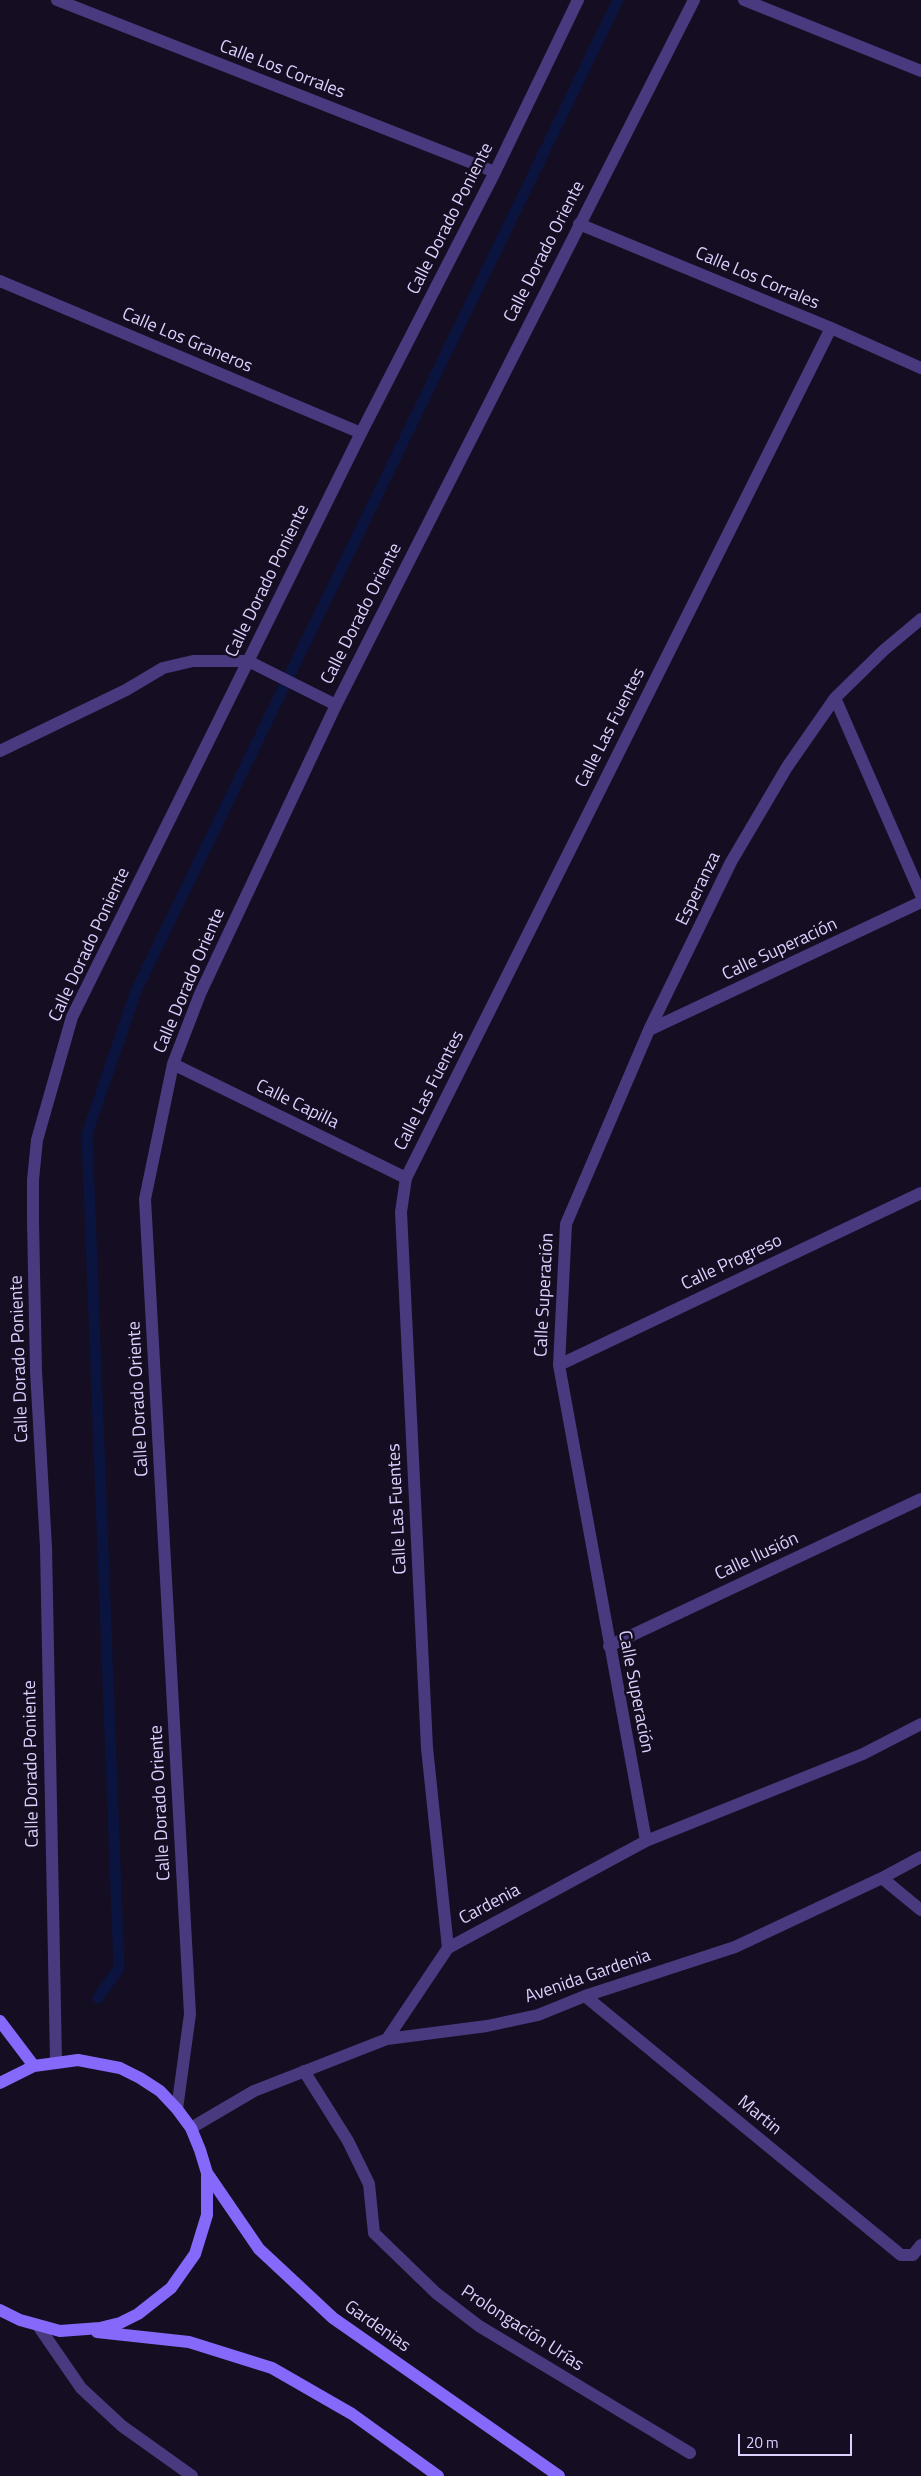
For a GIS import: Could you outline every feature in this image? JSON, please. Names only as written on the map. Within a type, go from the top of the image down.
[{"type":"street","name":"Calle Los Corrales","points":[[57,0],[495,172]]},
{"type":"street","name":"Calle Dorado Poniente","points":[[56,2062],[46,1547],[36,1371],[32,1180],[37,1140],[72,1017],[361,433],[495,172],[578,0]]},
{"type":"street","name":"Calle Dorado Oriente","points":[[177,2109],[190,2014],[145,1199],[173,1064],[200,994],[336,705],[694,0]]},
{"type":"street","points":[[744,0],[921,71]]},
{"type":"street","name":"Calle Los Corrales","points":[[579,224],[831,328],[921,368]]},
{"type":"street","name":"Calle Los Graneros","points":[[0,281],[361,433]]},
{"type":"street","name":"Calle Las Fuentes","points":[[448,1948],[427,1748],[401,1212],[406,1178],[831,328]]},
{"type":"street","name":"Esperanza","points":[[650,1030],[731,862],[787,767],[836,698],[884,650],[921,619]]},
{"type":"street","points":[[0,750],[126,690],[164,668],[193,661],[248,662],[336,705]]},
{"type":"street","points":[[836,698],[921,895]]},
{"type":"street","name":"Calle Superación","points":[[646,1841],[559,1365],[566,1224],[650,1030],[921,902]]},
{"type":"street","name":"Calle Capilla","points":[[173,1064],[406,1178]]},
{"type":"street","name":"Calle Progreso","points":[[559,1365],[921,1193]]},
{"type":"street","name":"Calle Ilusión","points":[[609,1646],[921,1499]]},
{"type":"street","points":[[646,1841],[863,1754],[921,1724]]},
{"type":"street","name":"Cardenia","points":[[387,2039],[448,1948],[646,1841]]},
{"type":"street","name":"Avenida Gardenia","points":[[191,2128],[254,2091],[387,2039],[486,2026],[538,2015],[585,1996],[735,1947],[882,1878],[921,1857]]},
{"type":"street","points":[[882,1878],[921,1910]]},
{"type":"street","name":"Martin","points":[[585,1996],[901,2255],[917,2250]]},
{"type":"street","points":[[0,2021],[34,2066]]},
{"type":"street","name":"Gardenias","points":[[0,2082],[34,2066],[56,2062],[78,2060],[120,2068],[140,2078],[160,2092],[177,2109],[191,2128],[207,2173],[207,2215],[195,2254],[171,2288],[138,2314],[120,2323],[80,2330],[60,2331],[39,2327],[0,2310]]},
{"type":"street","name":"Prolongación Urías","points":[[304,2071],[348,2141],[368,2184],[374,2232],[415,2273],[436,2293],[479,2326],[690,2454]]},
{"type":"street","name":"Gardenias","points":[[207,2173],[259,2249],[333,2318],[559,2476]]},
{"type":"street","points":[[39,2327],[81,2388],[122,2426],[192,2476]]},
{"type":"street","name":"Gardenias","points":[[80,2330],[189,2342],[272,2368],[352,2414],[438,2476]]},
{"type":"waterway","points":[[98,1998],[119,1968],[87,1134],[136,991],[618,0]]}]
